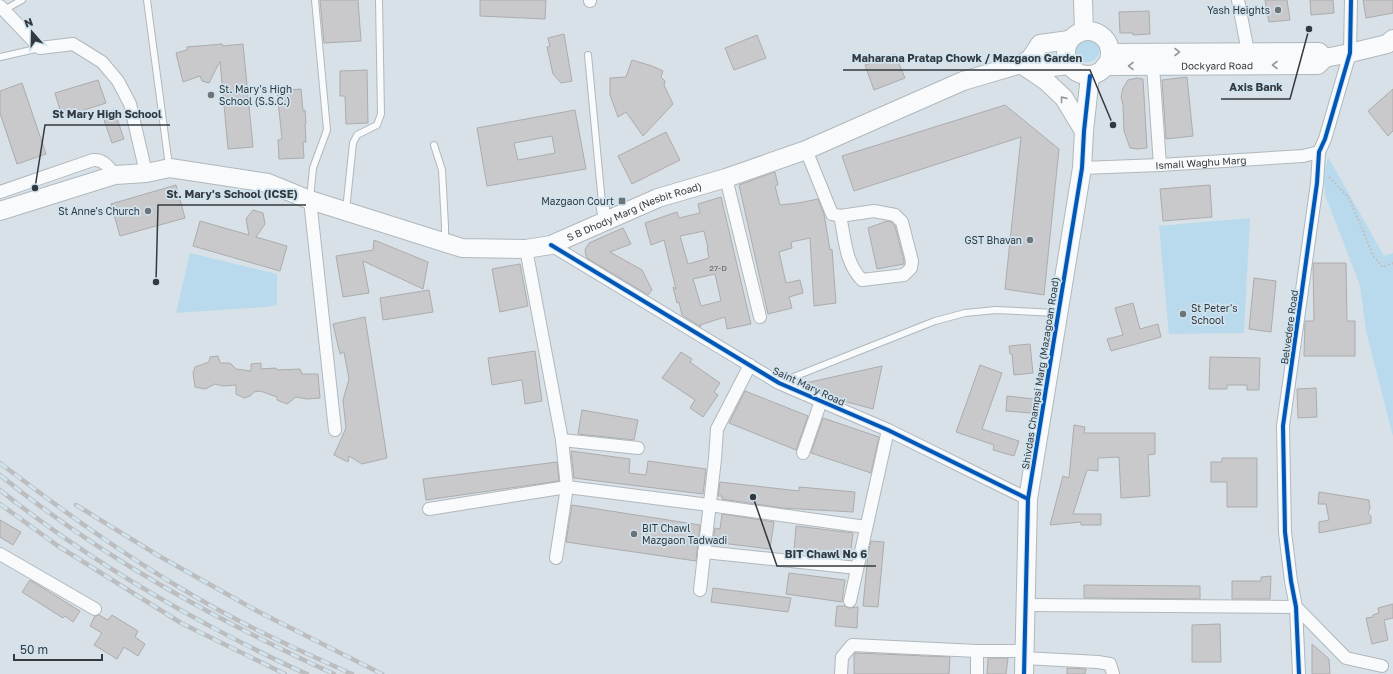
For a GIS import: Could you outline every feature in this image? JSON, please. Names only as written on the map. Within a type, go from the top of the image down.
[{"type":"main road","points":[[1083,0],[1084,31]]},
{"type":"main road","points":[[1084,31],[1093,31],[1101,34],[1106,39],[1109,47],[1102,65],[1080,74],[1073,71],[1066,57],[1066,49],[1069,40],[1074,35],[1084,31]]},
{"type":"main road","name":"Dockyard Road","points":[[1102,65],[1318,65],[1325,58],[1387,44],[1393,39]]},
{"type":"main road","points":[[1025,62],[1040,44],[1069,40]]},
{"type":"main road","name":"Dockyard Road","points":[[1102,65],[1248,52],[1319,52],[1325,58]]},
{"type":"main road","name":"S B Dhody Marg (Nesbit Road)","points":[[0,211],[115,176],[170,168],[268,182],[310,200],[462,248],[526,248],[551,245],[604,212],[726,178],[806,150],[963,81],[1025,62]]},
{"type":"main road","points":[[1025,62],[1044,68],[1069,65]]},
{"type":"main road","points":[[1025,62],[1064,98],[1084,131]]},
{"type":"main road","name":"Shivdas Champsi Marg (Mazagoan Road)","points":[[1024,666],[1028,499],[1082,168],[1084,131],[1102,65]]},
{"type":"street","points":[[1238,0],[1248,52]]},
{"type":"street","name":"Belvedere Road","points":[[1299,674],[1296,607],[1285,532],[1284,426],[1318,183],[1319,152],[1325,139],[1350,53],[1351,0]]},
{"type":"street","points":[[2,8],[40,48],[73,44],[102,62],[118,81],[130,104],[146,172]]},
{"type":"street","points":[[1154,66],[1160,165]]},
{"type":"street","points":[[806,150],[832,214],[840,216],[874,211],[895,215],[902,222],[912,261],[911,268],[904,275],[862,280],[855,273],[850,263],[840,216]]},
{"type":"street","name":"Ismail Waghu Marg","points":[[1082,168],[1160,165],[1303,156],[1319,152]]},
{"type":"street","points":[[0,192],[93,160],[103,161],[115,176]]},
{"type":"street","points":[[726,178],[760,317]]},
{"type":"street","points":[[310,200],[335,430]]},
{"type":"street","name":"Saint Mary Road","points":[[551,245],[779,383],[888,430],[1028,499]]},
{"type":"street","points":[[526,248],[562,440],[567,487],[556,558]]},
{"type":"street","points":[[700,590],[717,429],[750,365]]},
{"type":"street","points":[[803,453],[821,401]]},
{"type":"street","points":[[850,601],[888,430]]},
{"type":"street","points":[[562,440],[638,448]]},
{"type":"street","points":[[429,509],[567,487],[866,527]]},
{"type":"street","points":[[704,552],[857,568]]},
{"type":"street","points":[[0,554],[95,609]]},
{"type":"street","points":[[1026,606],[1296,607],[1346,658],[1387,668]]},
{"type":"street","points":[[841,674],[842,657],[852,645],[977,651],[1024,666],[1098,662],[1110,664],[1113,674]]},
{"type":"street","points":[[977,651],[977,674]]},
{"type":"lane","points":[[2,8],[22,0]]},
{"type":"lane","points":[[147,0],[170,168]]},
{"type":"lane","points":[[310,200],[313,168],[327,130],[315,0]]},
{"type":"lane","points":[[346,212],[353,143],[356,135],[377,125],[380,114],[378,0]]},
{"type":"lane","points":[[0,58],[40,48]]},
{"type":"lane","points":[[588,56],[604,212]]},
{"type":"lane","points":[[434,145],[442,170],[445,243]]},
{"type":"lane","points":[[779,383],[936,321],[965,313],[996,310],[1058,313]]},
{"type":"path","points":[[1318,171],[1324,172],[1349,198],[1374,257],[1383,267],[1393,263]]},
{"type":"shaded area","points":[[1087,36],[1096,40],[1100,49],[1096,58],[1087,62],[1078,58],[1074,49],[1078,40]]},
{"type":"shaded area","points":[[1328,157],[1384,256],[1393,253],[1393,436],[1366,331],[1360,285],[1325,195],[1324,173]]},
{"type":"shaded area","points":[[1250,218],[1244,333],[1169,334],[1159,226]]},
{"type":"shaded area","points":[[190,253],[277,274],[277,305],[176,313]]},
{"type":"building","points":[[320,0],[358,0],[361,41],[324,43]]},
{"type":"building","points":[[480,0],[546,0],[545,19],[480,16]]},
{"type":"building","name":"Yash Heights","points":[[1265,0],[1287,0],[1290,20],[1269,22]]},
{"type":"building","points":[[1310,0],[1333,0],[1334,13],[1311,15]]},
{"type":"building","points":[[1363,0],[1393,0],[1393,13],[1366,18]]},
{"type":"building","points":[[1149,11],[1150,34],[1133,35],[1133,33],[1120,33],[1119,12]]},
{"type":"building","points":[[564,34],[572,81],[561,83],[553,74],[547,47],[550,46],[548,38]]},
{"type":"building","points":[[757,35],[766,58],[734,70],[725,48]]},
{"type":"building","points":[[222,44],[223,46],[243,44],[253,147],[228,149],[220,61],[209,83],[202,81],[200,76],[183,82],[176,53],[187,50],[187,47]]},
{"type":"building","points":[[895,54],[905,78],[874,90],[865,65]]},
{"type":"building","points":[[632,60],[663,71],[661,77],[665,81],[664,85],[673,104],[643,136],[626,112],[618,117],[610,95],[610,78],[626,77]]},
{"type":"building","points":[[367,70],[368,123],[346,124],[345,96],[340,96],[340,71]]},
{"type":"building","points":[[1187,77],[1193,136],[1166,139],[1162,80]]},
{"type":"building","points":[[1137,78],[1143,79],[1147,148],[1138,149],[1130,148],[1124,131],[1123,105],[1121,97],[1123,88],[1128,80]]},
{"type":"building","points":[[98,80],[106,103],[62,117],[55,93]]},
{"type":"building","points":[[22,83],[46,154],[17,164],[0,113],[0,91]]},
{"type":"building","points":[[301,89],[306,124],[306,142],[303,142],[304,158],[279,159],[278,140],[282,139],[277,91]]},
{"type":"building","points":[[1393,89],[1393,131],[1388,136],[1368,111]]},
{"type":"building","name":"GST Bhavan","points":[[1005,105],[1059,149],[1044,295],[1005,289],[1021,137],[854,191],[842,156]]},
{"type":"building","points":[[114,110],[124,139],[112,143],[102,114]]},
{"type":"building","points":[[575,110],[586,169],[487,186],[477,128]],"holes":[[[552,136],[555,153],[518,160],[514,143]]]},
{"type":"building","points":[[666,132],[680,160],[632,184],[618,156]]},
{"type":"building","points":[[775,172],[778,185],[775,186],[780,205],[818,199],[824,214],[830,250],[832,249],[836,303],[814,306],[810,238],[791,242],[792,248],[779,252],[786,283],[800,280],[803,293],[789,297],[792,308],[768,314],[739,185]]},
{"type":"building","name":"St Anne's Church","points":[[176,185],[185,218],[120,236],[111,204]]},
{"type":"building","points":[[1210,185],[1212,217],[1163,221],[1160,189]]},
{"type":"building","points":[[721,197],[751,324],[727,329],[725,317],[700,325],[701,327],[682,315],[673,287],[676,289],[664,240],[651,245],[645,223],[677,212],[679,218],[700,213],[698,204]],"holes":[[[704,231],[709,258],[688,264],[680,236]],[[715,274],[721,301],[701,306],[693,279]]]},
{"type":"building","points":[[253,210],[263,213],[265,224],[256,237],[287,246],[280,271],[193,246],[200,221],[249,235],[246,219]]},
{"type":"building","points":[[887,221],[891,222],[895,226],[904,264],[877,269],[868,228]]},
{"type":"building","points":[[623,228],[631,244],[610,252],[642,270],[652,290],[648,295],[586,256],[585,250],[589,243]]},
{"type":"building","points":[[374,240],[428,262],[423,289],[363,261],[369,293],[343,297],[336,256],[373,250]]},
{"type":"building","points":[[1313,263],[1346,263],[1347,321],[1355,321],[1355,356],[1304,356],[1305,321],[1314,321]]},
{"type":"building","points":[[520,264],[528,306],[500,312],[492,269]]},
{"type":"building","points":[[1254,278],[1276,281],[1271,332],[1249,329]]},
{"type":"building","points":[[429,290],[433,312],[383,320],[380,298]]},
{"type":"building","points":[[1133,303],[1140,329],[1158,324],[1161,337],[1111,351],[1107,339],[1123,335],[1115,308]]},
{"type":"building","points":[[365,317],[387,458],[362,464],[349,456],[348,462],[334,455],[346,428],[343,400],[349,379],[344,352],[340,354],[333,324]]},
{"type":"building","points":[[1030,344],[1033,373],[1014,375],[1012,354],[1010,354],[1009,346]]},
{"type":"building","points":[[535,351],[542,401],[525,404],[522,380],[492,385],[488,358]]},
{"type":"building","points":[[681,352],[692,359],[690,362],[720,383],[714,392],[718,395],[703,417],[690,408],[695,400],[662,378]]},
{"type":"building","points":[[218,356],[220,363],[230,363],[236,369],[251,371],[251,364],[261,363],[261,369],[300,369],[302,374],[318,374],[320,398],[307,399],[296,397],[287,404],[277,400],[277,397],[260,391],[254,392],[250,396],[244,398],[236,394],[236,385],[223,386],[215,384],[205,389],[195,387],[193,373],[195,367],[209,362],[210,357]]},
{"type":"building","points":[[1210,357],[1260,358],[1259,390],[1247,390],[1247,385],[1227,385],[1227,389],[1209,389]]},
{"type":"building","points":[[980,365],[1002,373],[982,429],[1019,441],[1014,456],[993,450],[994,445],[956,432]]},
{"type":"building","points":[[882,366],[873,409],[832,398],[801,384]]},
{"type":"building","points":[[1316,388],[1317,417],[1298,418],[1297,389]]},
{"type":"building","points":[[745,391],[808,416],[796,450],[729,423]]},
{"type":"building","points":[[1007,396],[1034,399],[1031,413],[1006,411]]},
{"type":"building","points":[[582,410],[638,420],[634,440],[578,434]]},
{"type":"building","points":[[823,418],[879,437],[871,473],[811,453]]},
{"type":"building","points":[[1074,425],[1085,427],[1084,433],[1155,433],[1155,454],[1148,455],[1150,496],[1121,498],[1119,457],[1098,458],[1098,471],[1087,470],[1073,514],[1101,514],[1101,525],[1081,525],[1081,522],[1050,525],[1063,476],[1069,478]]},
{"type":"building","points":[[571,451],[630,459],[629,473],[646,475],[648,461],[706,469],[703,494],[574,478]]},
{"type":"building","points":[[1222,458],[1257,458],[1257,507],[1227,507],[1227,482],[1211,482],[1211,462],[1222,462]]},
{"type":"building","points":[[557,462],[559,481],[426,500],[423,479]]},
{"type":"building","points":[[720,482],[799,491],[799,487],[855,492],[853,512],[782,508],[722,499],[722,496],[718,496]]},
{"type":"building","points":[[1319,492],[1369,500],[1370,508],[1368,513],[1371,516],[1371,523],[1319,533],[1319,522],[1329,520],[1326,504],[1318,504]]},
{"type":"building","name":"BIT Chawl Mazgaon Tadwadi","points":[[572,505],[700,525],[696,561],[566,542]]},
{"type":"building","points":[[722,514],[774,522],[770,549],[713,542],[715,528],[720,529]]},
{"type":"building","points":[[0,520],[21,532],[13,545],[0,537]]},
{"type":"building","points":[[796,526],[853,533],[850,557],[794,551]]},
{"type":"building","points":[[871,541],[884,542],[878,607],[863,606],[868,554]]},
{"type":"building","points":[[789,573],[845,580],[842,602],[786,594]]},
{"type":"building","points":[[1271,576],[1270,599],[1232,599],[1232,581],[1261,581],[1261,577]]},
{"type":"building","points":[[30,580],[80,611],[73,622],[65,616],[63,618],[22,592]]},
{"type":"building","points":[[1084,585],[1200,586],[1200,599],[1084,598]]},
{"type":"building","points":[[713,588],[791,598],[788,612],[711,602]]},
{"type":"building","points":[[1393,604],[1393,618],[1384,620],[1388,640],[1372,644],[1366,618],[1373,617],[1373,615],[1379,613],[1378,608]]},
{"type":"building","points":[[837,606],[845,606],[849,608],[858,607],[857,628],[835,626]]},
{"type":"building","points":[[99,615],[108,620],[112,615],[138,631],[135,637],[145,644],[138,656],[124,647],[117,659],[94,645],[102,633],[90,626],[95,616]]},
{"type":"building","points":[[1220,624],[1221,662],[1192,662],[1192,625]]},
{"type":"building","points":[[1312,644],[1329,659],[1330,674],[1312,674]]},
{"type":"building","points":[[855,653],[950,657],[949,674],[854,674]]},
{"type":"building","points":[[988,658],[1008,658],[1006,674],[987,674]]},
{"type":"building","points":[[1067,668],[1086,669],[1085,674],[1067,674]]},
{"type":"railway","points":[[0,463],[95,532],[169,581],[252,628],[352,674]]},
{"type":"railway","points":[[0,475],[78,533],[119,560],[203,609],[334,674]]},
{"type":"railway","points":[[0,490],[49,527],[126,578],[206,624],[307,674]]},
{"type":"railway","points":[[0,504],[58,546],[181,623],[285,674]]},
{"type":"railway","points":[[76,505],[159,556],[259,612],[382,674]]},
{"type":"cycle path","points":[[1299,674],[1296,607],[1285,532],[1283,426],[1317,183],[1319,152],[1325,139],[1350,53],[1351,0]]},
{"type":"cycle path","points":[[1024,674],[1028,499],[1082,168],[1084,131],[1090,76]]},
{"type":"cycle path","points":[[551,245],[779,383],[888,430],[1028,499]]},
{"type":"place","name":"Yash Heights","points":[[1278,10]]},
{"type":"place","name":"Axis Bank","points":[[1309,29]]},
{"type":"place","name":"St. Mary's High School (S.S.C.)","points":[[211,95]]},
{"type":"place","name":"Maharana Pratap Chowk / Mazgaon Garden","points":[[1113,125]]},
{"type":"place","name":"St Mary High School","points":[[35,188]]},
{"type":"place","name":"Mazgaon Court","points":[[622,201]]},
{"type":"place","name":"St Anne's Church","points":[[148,211]]},
{"type":"place","name":"GST Bhavan","points":[[1030,240]]},
{"type":"place","name":"St. Mary's School (ICSE)","points":[[156,282]]},
{"type":"place","name":"St Peter's School","points":[[1183,314]]},
{"type":"place","name":"BIT Chawl No 6","points":[[753,497]]},
{"type":"place","name":"BIT Chawl Mazgaon Tadwadi","points":[[634,534]]}]
